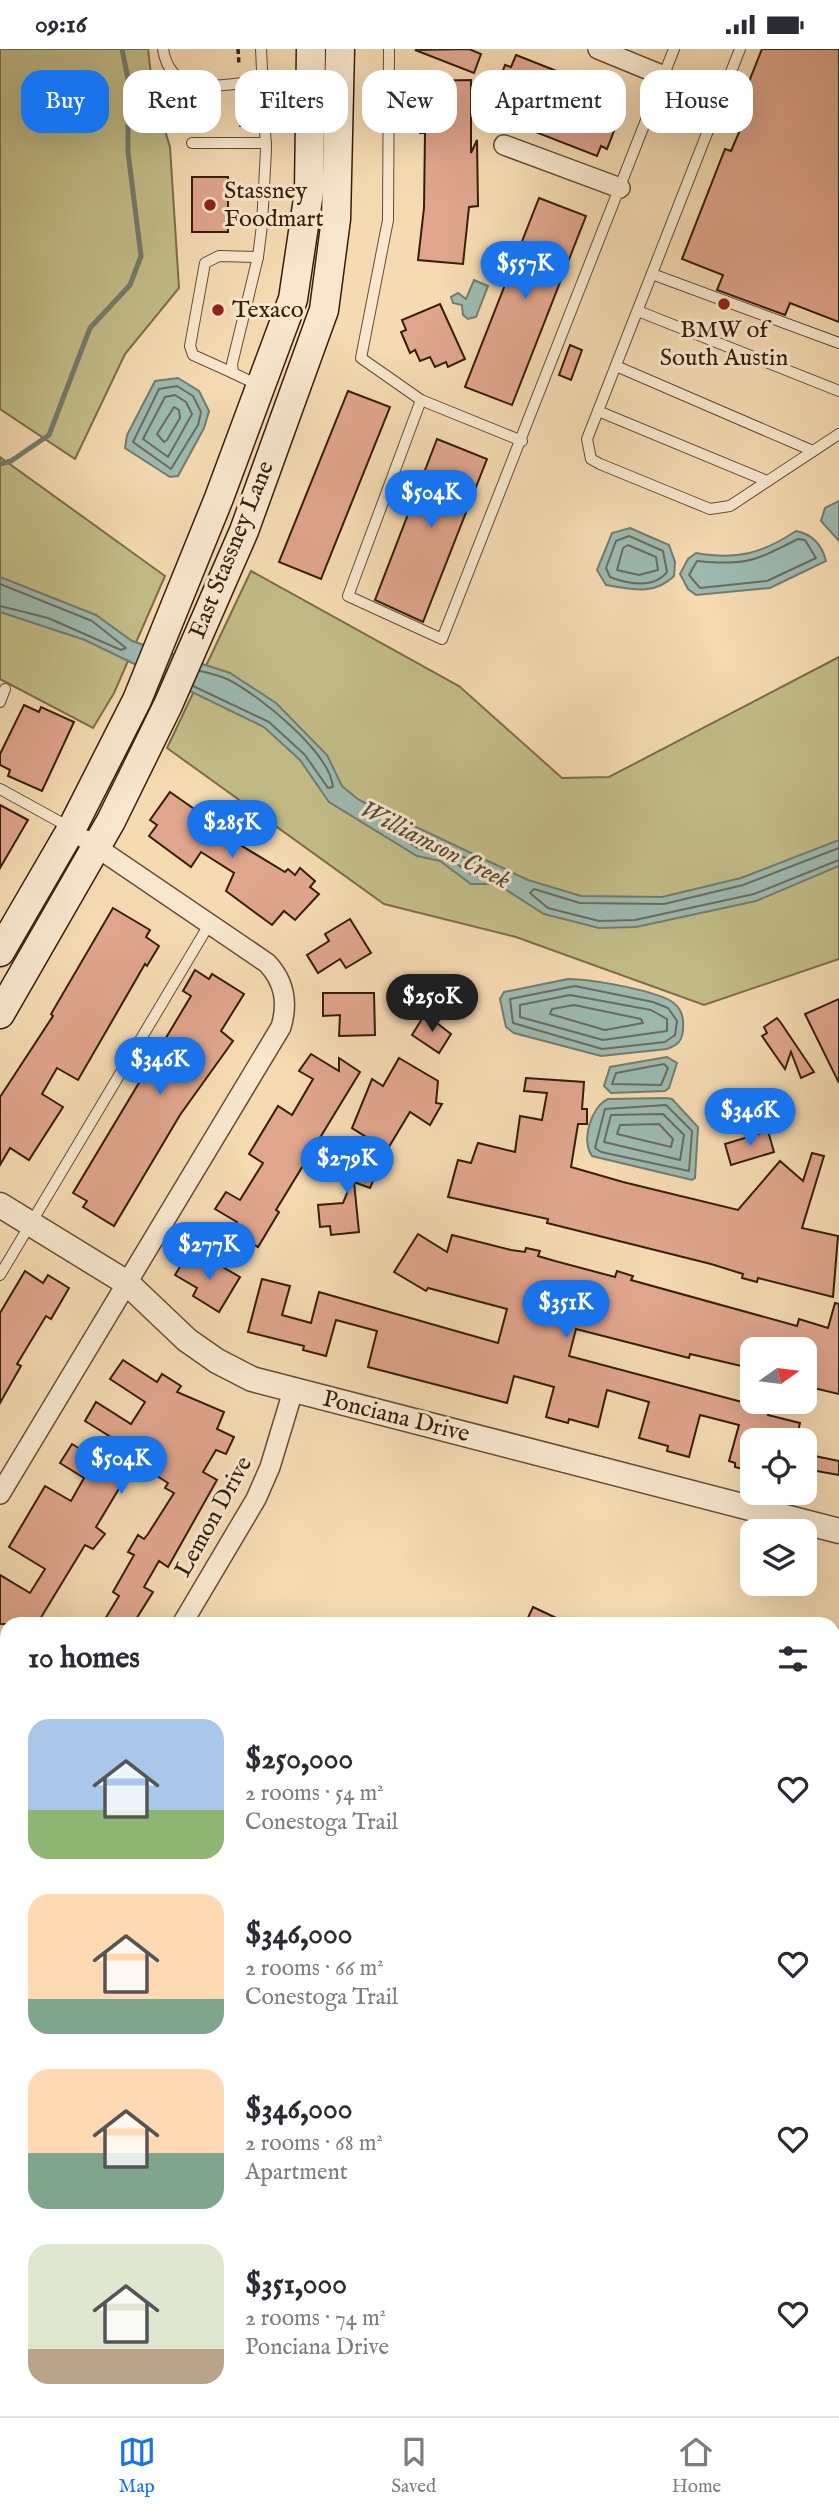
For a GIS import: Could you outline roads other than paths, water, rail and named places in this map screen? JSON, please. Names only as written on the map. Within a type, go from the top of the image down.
[{"type":"main road","name":"East Stassney Lane","points":[[0,952],[72,828],[136,700],[219,498],[293,299],[309,193],[311,49]]},
{"type":"main road","name":"East Stassney Lane","points":[[0,1014],[96,848],[168,705],[244,531],[324,310],[336,219],[340,49]]},
{"type":"main road","points":[[260,387],[291,402]]},
{"type":"street","points":[[598,49],[649,70]]},
{"type":"street","points":[[504,145],[620,188]]},
{"type":"street","points":[[0,1494],[281,1027],[285,1014],[283,988],[274,970],[210,923],[96,848],[72,828]]},
{"type":"street","name":"Ponciana Drive","points":[[0,1205],[127,1283],[187,1340],[217,1361],[253,1379],[839,1531]]},
{"type":"street","name":"Lemon Drive","points":[[186,1617],[256,1499],[271,1468],[293,1391]]},
{"type":"lane","points":[[163,49],[169,68],[184,84],[197,87],[235,83]]},
{"type":"lane","points":[[261,49],[261,70]]},
{"type":"lane","points":[[389,49],[388,220],[361,358],[421,400],[522,441]]},
{"type":"lane","points":[[666,70],[674,49]]},
{"type":"lane","points":[[740,49],[587,439],[588,448],[591,459],[710,509],[730,506],[839,433]]},
{"type":"lane","points":[[233,373],[258,257],[265,133]]},
{"type":"lane","points":[[421,400],[348,596],[442,639],[642,133]]},
{"type":"lane","points":[[191,143],[266,143]]},
{"type":"lane","points":[[258,257],[219,256],[205,263],[190,346],[193,355],[260,387]]},
{"type":"lane","points":[[652,274],[839,343]]},
{"type":"lane","points":[[638,311],[839,391]]},
{"type":"lane","points":[[616,366],[813,451]]},
{"type":"lane","points":[[598,411],[767,481]]},
{"type":"lane","points":[[0,702],[5,689]]},
{"type":"lane","points":[[0,789],[72,828]]},
{"type":"lane","points":[[0,1275],[210,923]]},
{"type":"water","points":[[474,280],[488,286],[476,317],[468,319],[463,315],[462,305],[453,303],[451,297],[458,293],[466,299]]},
{"type":"water","points":[[178,378],[199,391],[209,411],[204,428],[178,476],[170,477],[125,448],[127,435],[155,381]]},
{"type":"water","points":[[839,501],[839,541],[821,521],[825,508]]},
{"type":"water","points":[[630,528],[669,545],[675,562],[674,576],[650,589],[606,585],[597,570],[612,533]]},
{"type":"water","points":[[796,531],[816,541],[826,561],[770,588],[696,595],[688,589],[680,574],[688,559],[696,553],[724,556],[748,553],[771,545]]},
{"type":"water","name":"Williamson Creek","points":[[0,577],[96,615],[132,641],[230,673],[276,703],[327,755],[342,786],[359,800],[528,880],[581,896],[662,897],[741,878],[839,840],[839,866],[756,901],[636,927],[599,928],[544,914],[497,884],[471,884],[440,861],[417,856],[329,802],[300,760],[264,727],[85,640],[0,612]]},
{"type":"water","points":[[568,979],[621,986],[671,1001],[683,1017],[680,1040],[667,1049],[601,1056],[514,1033],[506,1027],[500,999],[504,992]]},
{"type":"water","points":[[667,1057],[677,1063],[669,1088],[665,1091],[611,1093],[604,1086],[610,1067]]},
{"type":"water","points":[[608,1099],[672,1099],[698,1127],[695,1178],[692,1180],[592,1156],[587,1141],[588,1133],[593,1116],[602,1103]]},
{"type":"waterway","points":[[0,464],[11,461],[49,435],[90,328],[130,285],[141,256],[128,152],[128,79],[122,49]]},
{"type":"place","name":"Stassney Foodmart","points":[[210,205]]},
{"type":"place","name":"BMW of South Austin","points":[[724,304]]},
{"type":"place","name":"Texaco","points":[[218,310]]}]
